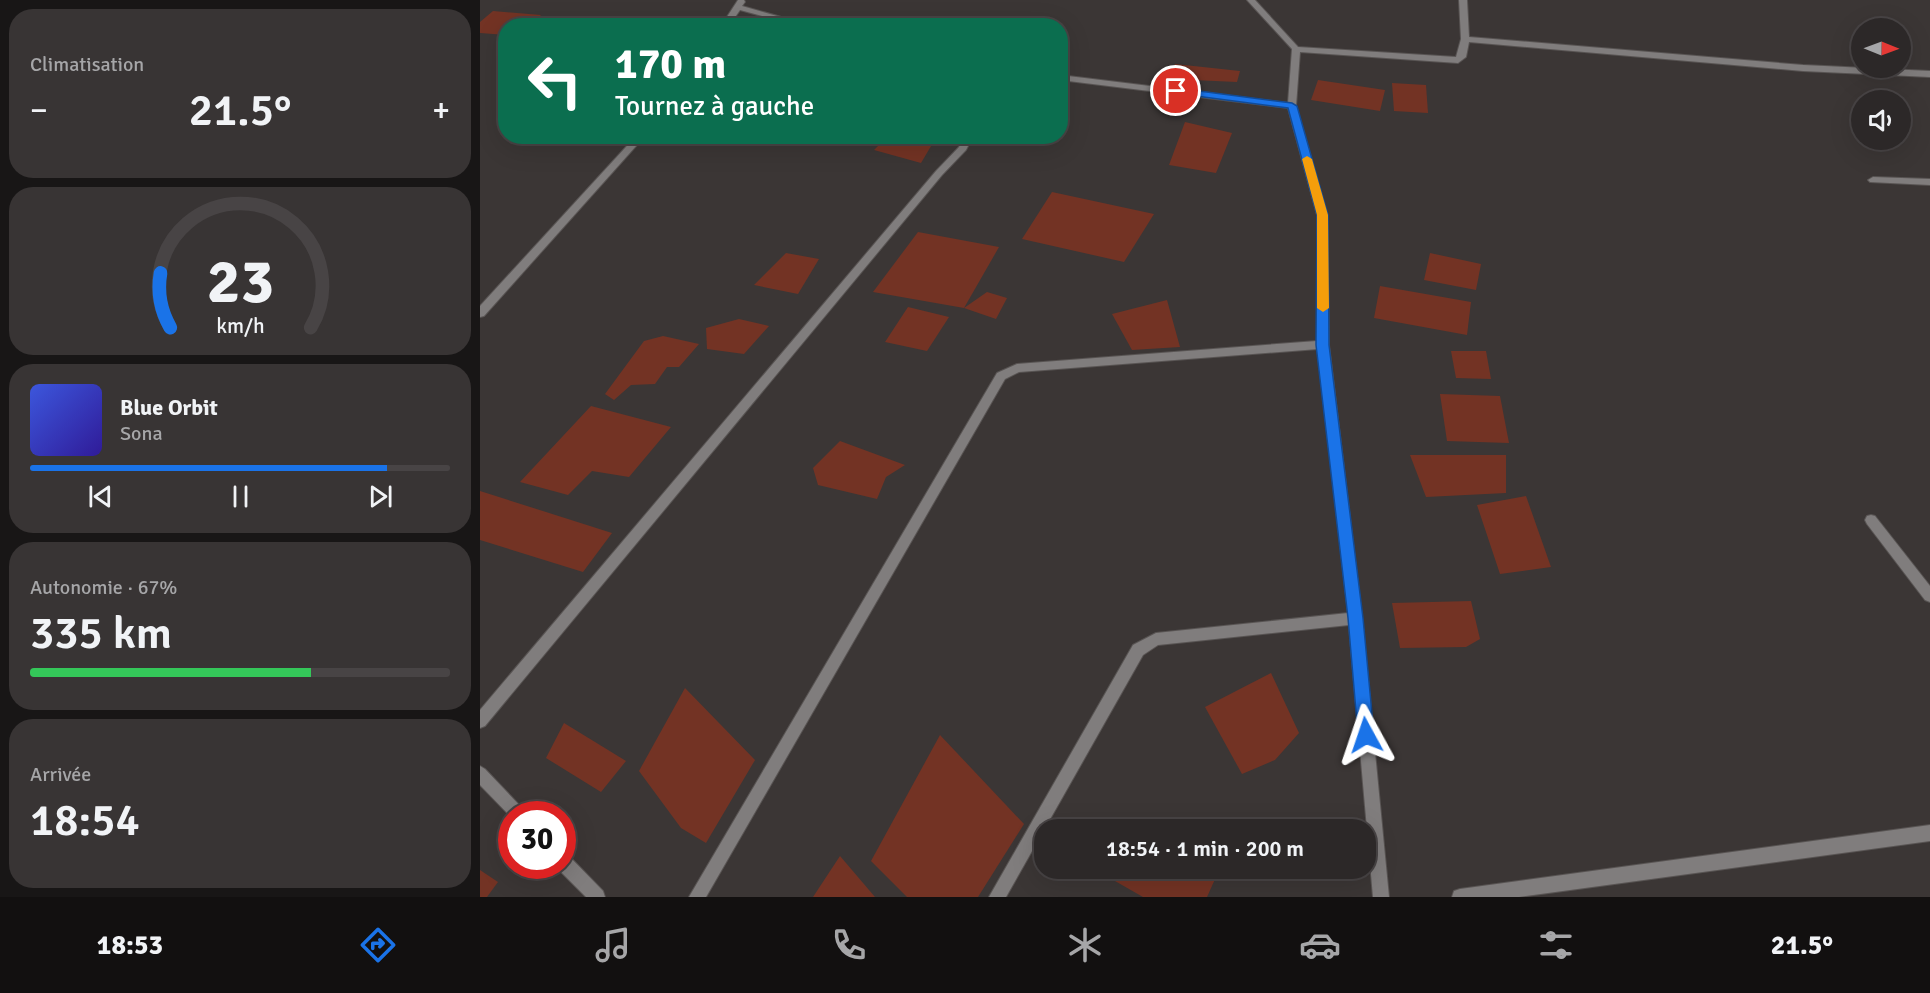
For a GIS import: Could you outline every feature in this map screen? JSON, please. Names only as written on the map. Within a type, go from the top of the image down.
[{"type":"street","points":[[1251,0],[1296,49],[1452,61],[1462,57],[1465,39],[1463,0]]},
{"type":"street","points":[[730,18],[740,4],[784,18]]},
{"type":"street","points":[[1465,39],[1803,68],[1930,74]]},
{"type":"street","points":[[1296,49],[1292,106],[1322,215],[1323,345],[1355,618],[1381,897]]},
{"type":"street","points":[[1068,78],[1292,106]]},
{"type":"street","points":[[480,313],[634,144]]},
{"type":"street","points":[[480,722],[965,144]]},
{"type":"street","points":[[1873,180],[1930,182]]},
{"type":"street","points":[[697,897],[1000,376],[1017,368],[1323,345]]},
{"type":"street","points":[[1871,520],[1930,596]]},
{"type":"street","points":[[997,897],[1138,650],[1156,639],[1355,618]]},
{"type":"street","points":[[480,774],[506,801]]},
{"type":"street","points":[[1460,897],[1930,833]]},
{"type":"street","points":[[576,875],[597,897]]},
{"type":"building","points":[[493,11],[541,15],[538,18],[498,18],[498,34],[480,33],[480,22]]},
{"type":"building","points":[[1175,64],[1240,71],[1237,82],[1170,79]]},
{"type":"building","points":[[1318,80],[1385,90],[1380,111],[1311,100]]},
{"type":"building","points":[[1392,83],[1426,85],[1428,113],[1394,111]]},
{"type":"building","points":[[1185,122],[1232,133],[1216,173],[1169,165]]},
{"type":"building","points":[[880,144],[932,144],[921,163],[874,150]]},
{"type":"building","points":[[1052,192],[1154,214],[1124,262],[1022,239]]},
{"type":"building","points":[[918,232],[999,247],[964,308],[873,292]]},
{"type":"building","points":[[786,253],[819,259],[798,294],[754,285]]},
{"type":"building","points":[[1430,253],[1481,264],[1476,290],[1424,280]]},
{"type":"building","points":[[1380,286],[1471,302],[1467,335],[1374,318]]},
{"type":"building","points":[[987,292],[1007,298],[996,319],[964,308]]},
{"type":"building","points":[[1167,300],[1180,347],[1132,350],[1112,314]]},
{"type":"building","points":[[908,307],[949,317],[927,351],[885,342]]},
{"type":"building","points":[[739,319],[769,326],[744,354],[707,349],[706,328]]},
{"type":"building","points":[[663,336],[699,344],[679,367],[667,367],[655,384],[631,385],[614,400],[605,394],[644,341]]},
{"type":"building","points":[[1451,351],[1486,351],[1491,379],[1456,378]]},
{"type":"building","points":[[1440,394],[1500,396],[1509,443],[1447,441]]},
{"type":"building","points":[[591,406],[671,427],[629,477],[592,471],[568,495],[520,482]]},
{"type":"building","points":[[840,441],[905,465],[886,477],[877,499],[818,485],[813,468]]},
{"type":"building","points":[[1410,455],[1506,455],[1506,493],[1426,497]]},
{"type":"building","points":[[480,491],[612,533],[583,572],[480,540]]},
{"type":"building","points":[[1526,496],[1551,567],[1500,574],[1477,505]]},
{"type":"building","points":[[1471,601],[1480,639],[1466,647],[1400,648],[1392,603]]},
{"type":"building","points":[[1271,673],[1299,733],[1275,760],[1242,774],[1205,707]]},
{"type":"building","points":[[685,688],[755,760],[706,843],[681,828],[639,771]]},
{"type":"building","points":[[564,723],[626,761],[601,792],[546,758]]},
{"type":"building","points":[[940,735],[1024,824],[978,897],[907,897],[871,861]]},
{"type":"building","points":[[840,856],[875,897],[813,897]]},
{"type":"building","points":[[480,870],[498,882],[487,897],[480,897]]},
{"type":"building","points":[[1116,879],[1215,879],[1207,897],[1143,897],[1115,881]]},
{"type":"slow traffic","points":[[1307,159],[1322,215],[1323,308]]},
{"type":"route","points":[[1176,91],[1292,106],[1322,215],[1323,345],[1355,618],[1366,735]]}]
